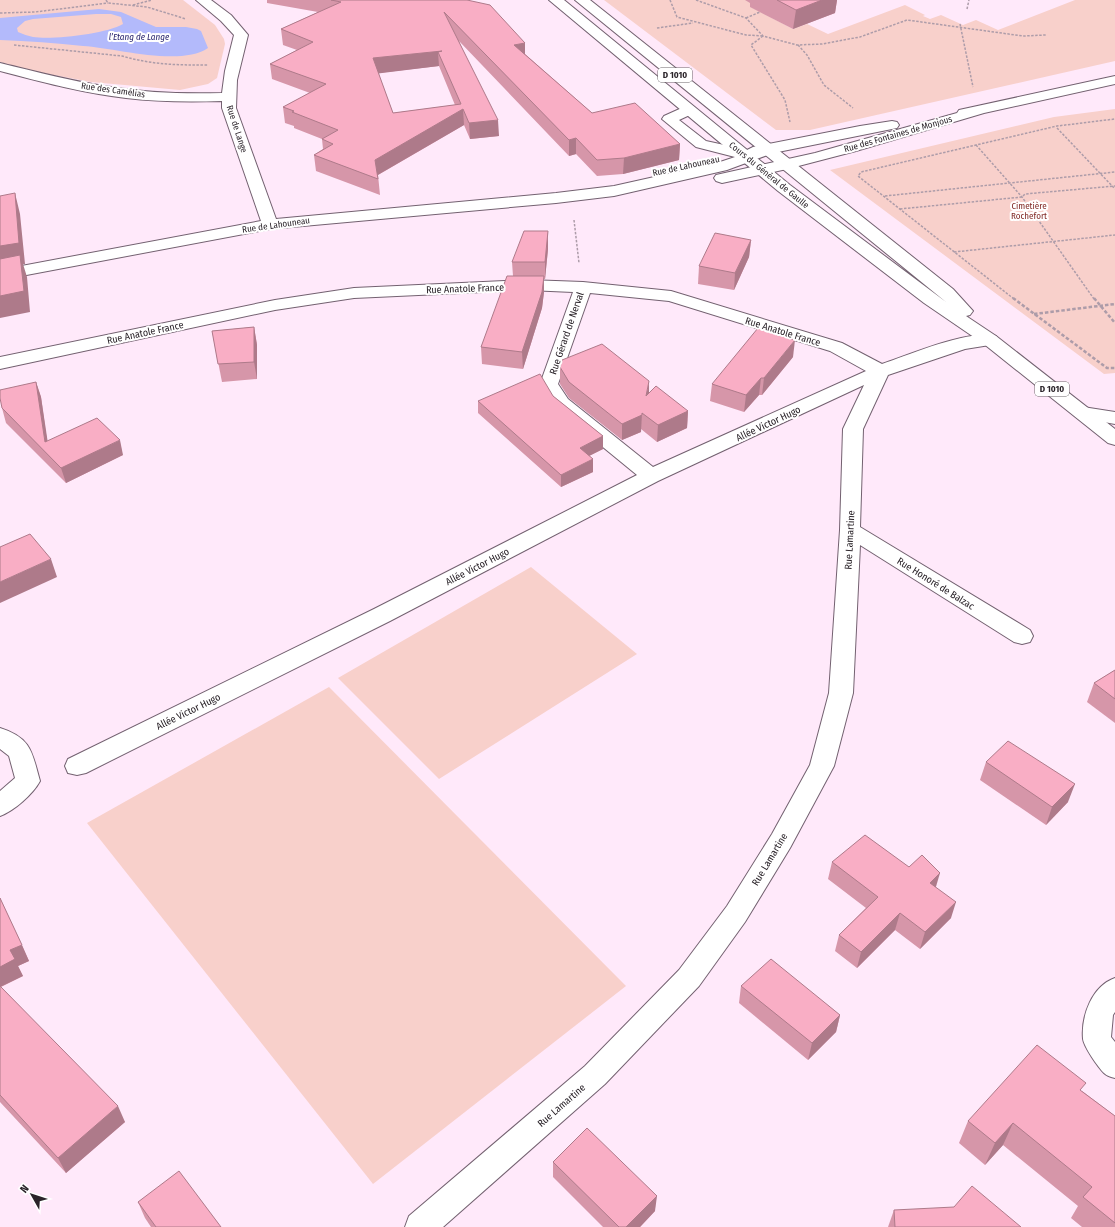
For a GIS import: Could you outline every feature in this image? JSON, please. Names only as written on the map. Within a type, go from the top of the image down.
[{"type":"street","name":"Cours du Général de Gaulle","points":[[556,0],[761,169],[930,299],[990,340],[1115,439]]},
{"type":"street","name":"Cours du Général de Gaulle","points":[[582,0],[947,293],[990,340]]},
{"type":"street","name":"Rue de Lange","points":[[210,1],[241,35],[228,97],[229,108],[270,224]]},
{"type":"street","name":"Rue des Camélias","points":[[0,67],[42,78],[127,94],[184,98],[228,97]]},
{"type":"street","name":"Rue des Fontaines de Monjous","points":[[768,149],[860,130],[978,111],[1096,84],[1112,86]]},
{"type":"street","points":[[689,110],[668,119],[701,144],[745,156]]},
{"type":"street","name":"Rue des Fontaines de Monjous","points":[[814,154],[890,138],[978,111]]},
{"type":"street","name":"Rue des Fontaines de Monjous","points":[[814,154],[917,122]]},
{"type":"street","name":"Rue de Lahouneau","points":[[0,275],[270,224],[556,198],[614,191],[722,167],[745,156],[768,149]]},
{"type":"street","name":"Rue de Lahouneau","points":[[556,198],[616,198],[761,169],[814,154]]},
{"type":"street","name":"Rue Anatole France","points":[[0,363],[267,307],[354,293],[528,286],[583,287],[671,296],[836,347],[880,371]]},
{"type":"street","name":"Rue Gérard de Nerval","points":[[583,287],[549,384],[560,403],[651,476]]},
{"type":"street","points":[[880,371],[962,344],[990,340]]},
{"type":"street","name":"Allée Victor Hugo","points":[[77,766],[382,615],[651,476],[880,371]]},
{"type":"street","name":"Rue Lamartine","points":[[420,1227],[595,1075],[689,978],[740,907],[781,841],[822,766],[841,693],[850,530],[853,429],[880,371]]},
{"type":"street","points":[[1083,414],[1115,418]]},
{"type":"street","name":"Rue Honoré de Balzac","points":[[850,530],[1022,636]]},
{"type":"street","points":[[0,737],[20,751],[28,781],[0,806]]},
{"type":"street","points":[[1115,990],[1099,1012],[1097,1040],[1115,1065]]},
{"type":"path","points":[[106,0],[108,4]]},
{"type":"path","points":[[132,5],[152,0]]},
{"type":"path","points":[[670,0],[677,17],[746,35],[763,36],[797,45],[822,44],[860,37],[907,20],[1023,36],[1046,35]]},
{"type":"path","points":[[696,0],[746,18],[763,36]]},
{"type":"path","points":[[966,9],[969,0]]},
{"type":"path","points":[[0,12],[34,12],[108,4],[132,5],[162,11],[190,20],[205,21],[226,18]]},
{"type":"path","points":[[746,18],[760,12]]},
{"type":"path","points":[[653,29],[696,23]]},
{"type":"path","points":[[960,24],[978,111]]},
{"type":"path","points":[[763,36],[751,45],[785,100],[790,122]]},
{"type":"path","points":[[14,45],[122,56],[139,61],[164,65],[234,65]]},
{"type":"path","points":[[797,45],[807,56],[824,85],[877,128]]},
{"type":"path","points":[[1115,119],[1057,126],[861,172],[858,176],[1034,314],[1107,368],[1115,368]]},
{"type":"path","points":[[1057,128],[1115,189]]},
{"type":"path","points":[[976,145],[1008,183],[1022,197],[1052,242],[1099,306],[1115,324]]},
{"type":"path","points":[[884,196],[1115,172]]},
{"type":"path","points":[[900,209],[1022,197],[1025,194],[1115,186]]},
{"type":"path","points":[[556,198],[573,212],[583,287]]},
{"type":"path","points":[[954,252],[1115,234]]},
{"type":"path","points":[[1034,314],[1115,304]]},
{"type":"green space","points":[[0,0],[183,0],[215,25],[224,39],[225,44],[217,78],[208,84],[180,90],[91,82],[32,71],[0,62]]},
{"type":"green space","points":[[604,0],[752,0],[751,7],[793,29],[807,24],[828,34],[905,5],[930,19],[941,15],[963,25],[976,20],[998,30],[1075,0],[1115,0],[1115,61],[810,130],[776,130]]},
{"type":"green space","name":"Cimetière Rochefort","points":[[1115,109],[1115,373],[1104,374],[830,170],[1054,117]]},
{"type":"green space","points":[[531,567],[637,654],[439,779],[338,678]]},
{"type":"green space","points":[[329,687],[626,986],[373,1184],[87,823]]},
{"type":"water","name":"l’Etang de Lange","points":[[99,9],[121,12],[156,27],[186,27],[197,29],[201,31],[208,48],[196,53],[181,56],[165,56],[147,55],[97,47],[0,40],[0,18]],"holes":[[[111,14],[121,17],[123,24],[105,31],[66,37],[42,38],[27,36],[18,32],[17,28],[25,21],[33,19]]]},
{"type":"building","points":[[331,0],[467,0],[490,5],[525,43],[514,45],[592,113],[635,103],[680,144],[624,158],[597,160],[576,138],[569,140],[444,12],[498,120],[469,123],[463,109],[375,160],[378,179],[314,155],[333,144],[322,139],[338,130],[283,107],[326,84],[270,64],[313,42],[281,29],[341,2]],"holes":[[[442,51],[438,52],[461,104],[393,113],[373,58]]]},
{"type":"building","points":[[777,0],[822,0],[796,10]]},
{"type":"building","points":[[15,193],[19,243],[0,246],[0,196]]},
{"type":"building","points":[[524,231],[548,231],[545,262],[512,262]]},
{"type":"building","points":[[715,233],[751,240],[735,273],[699,266]]},
{"type":"building","points":[[20,255],[24,291],[0,296],[0,259]]},
{"type":"building","points":[[507,276],[544,276],[542,292],[522,352],[481,347]]},
{"type":"building","points":[[254,327],[254,362],[218,364],[212,331]]},
{"type":"building","points":[[758,328],[795,340],[764,378],[761,378],[746,395],[712,384]]},
{"type":"building","points":[[602,344],[649,381],[646,396],[656,386],[688,411],[658,425],[642,413],[642,415],[622,424],[569,382],[560,367],[562,360]]},
{"type":"building","points":[[540,374],[553,396],[603,436],[580,448],[593,459],[561,475],[478,401]]},
{"type":"building","points":[[36,382],[45,442],[97,418],[120,440],[61,468],[2,408],[0,390]]},
{"type":"building","points":[[30,534],[51,559],[0,582],[0,547]]},
{"type":"building","points":[[1115,670],[1115,699],[1094,683]]},
{"type":"building","points":[[1008,741],[1075,784],[1052,807],[986,762]]},
{"type":"building","points":[[865,835],[909,867],[922,855],[940,873],[930,883],[956,902],[925,932],[900,913],[861,952],[839,935],[878,897],[832,862]]},
{"type":"building","points":[[0,898],[22,945],[10,950],[15,959],[0,967]]},
{"type":"building","points":[[771,959],[840,1015],[812,1043],[741,986]]},
{"type":"building","points":[[0,986],[118,1106],[58,1158],[0,1095]]},
{"type":"building","points":[[1037,1045],[1086,1083],[1080,1090],[1115,1116],[1115,1223],[1083,1197],[1092,1187],[1013,1123],[995,1143],[968,1121]]},
{"type":"building","points":[[587,1128],[657,1196],[626,1227],[619,1227],[553,1162]]},
{"type":"building","points":[[179,1171],[221,1227],[156,1227],[138,1202]]},
{"type":"building","points":[[972,1186],[1021,1227],[895,1227],[894,1210],[954,1207]]}]
